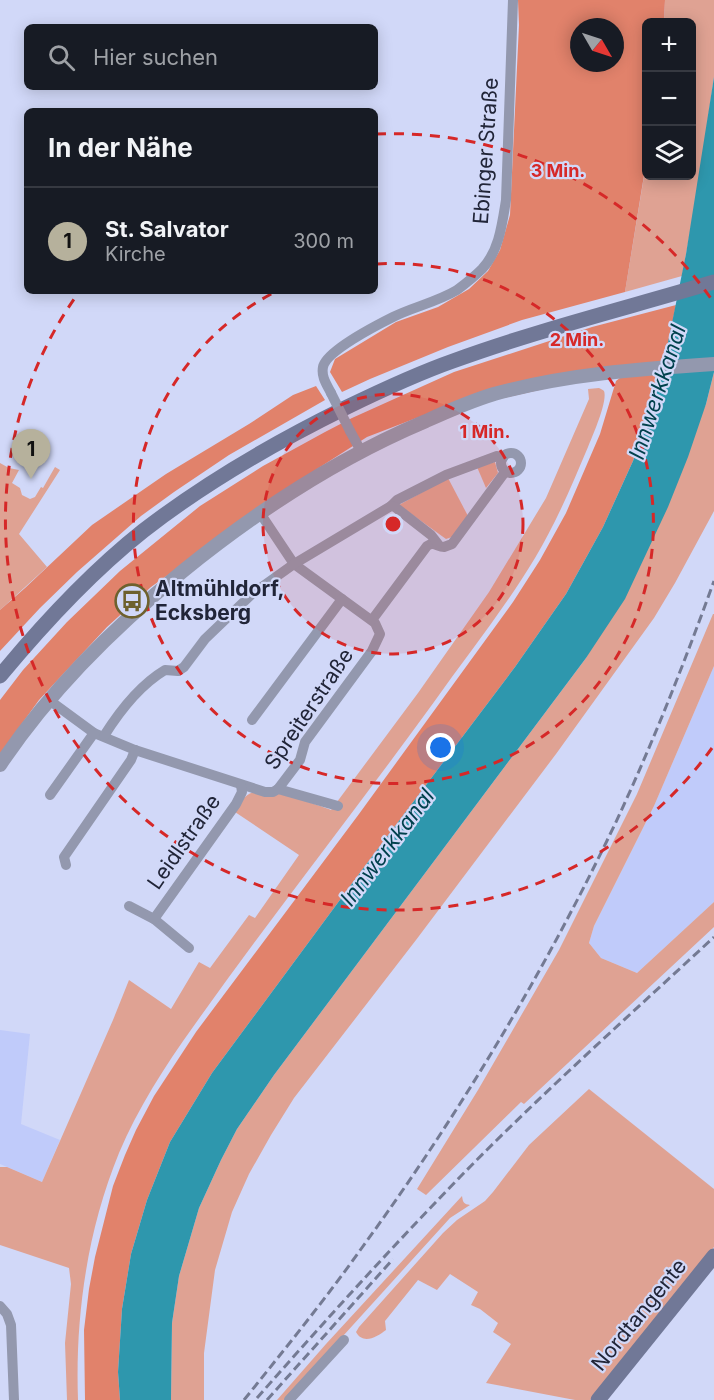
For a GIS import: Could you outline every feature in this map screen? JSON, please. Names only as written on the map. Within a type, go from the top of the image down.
[{"type":"main road","points":[[0,676],[95,573],[142,532],[199,490],[257,454],[376,393],[451,361],[524,336],[714,282]]},
{"type":"main road","name":"Nordtangente","points":[[598,1400],[714,1256]]},
{"type":"street","name":"Ebinger Straße","points":[[361,451],[325,381],[322,370],[324,364],[330,355],[392,317],[456,290],[482,269],[495,249],[506,201],[513,0]]},
{"type":"street","points":[[0,765],[49,699],[129,617],[208,550],[260,513],[361,451],[401,431],[464,405],[539,383],[625,370],[714,364]]},
{"type":"street","points":[[508,454],[514,454],[520,458],[520,468],[516,473],[506,472],[501,464],[502,458],[508,454]]},
{"type":"street","points":[[50,795],[99,734],[115,720],[142,689],[165,670],[178,671],[184,667],[206,639],[252,594],[294,564],[391,506],[397,500],[446,475],[497,456],[502,458]]},
{"type":"street","points":[[391,506],[444,547],[452,544],[506,472]]},
{"type":"street","points":[[260,513],[294,564],[372,620],[427,546],[438,544]]},
{"type":"street","name":"Spreiterstraße","points":[[252,720],[342,598]]},
{"type":"street","name":"Spreiterstraße","points":[[49,699],[99,734],[135,750],[268,793],[278,789],[300,760],[305,742],[377,644],[380,634],[372,620]]},
{"type":"street","points":[[66,865],[63,857],[131,760],[135,750]]},
{"type":"street","name":"Leidlstraße","points":[[154,919],[236,804],[242,792],[241,785]]},
{"type":"street","name":"Spreiterstraße","points":[[278,789],[338,806]]},
{"type":"street","name":"Leidlstraße","points":[[129,906],[154,919],[189,948]]},
{"type":"street","points":[[0,1306],[12,1325],[14,1400]]},
{"type":"street","points":[[289,1400],[344,1340]]},
{"type":"shaded area","points":[[518,0],[665,0],[664,18],[642,18],[643,180],[625,292],[522,320],[448,347],[342,392],[330,372],[335,359],[396,322],[438,307],[469,289],[488,271],[500,250],[510,215],[519,25]]},
{"type":"shaded area","points":[[665,0],[714,0],[714,77],[682,276],[625,292],[643,180],[696,180],[696,18],[664,18]]},
{"type":"shaded area","points":[[676,305],[664,362],[419,417],[367,437],[317,469],[151,587],[107,627],[39,700],[0,754],[0,700],[23,670],[67,622],[120,571],[200,506],[263,466],[325,432],[454,372],[592,327]]},
{"type":"shaded area","points":[[714,372],[714,511],[654,618],[556,754],[294,1098],[271,1135],[249,1174],[232,1212],[215,1270],[204,1353],[204,1400],[171,1400],[172,1323],[179,1276],[199,1208],[237,1129],[274,1075],[586,658],[706,404]]},
{"type":"shaded area","points":[[656,374],[660,379],[659,384],[633,461],[603,527],[566,594],[515,667],[212,1073],[170,1142],[147,1200],[131,1254],[122,1309],[118,1372],[120,1400],[85,1400],[84,1330],[95,1257],[113,1186],[136,1130],[154,1096],[196,1032],[359,814],[513,602],[566,513],[600,434],[616,381],[621,377]]},
{"type":"shaded area","points":[[316,386],[325,400],[229,455],[141,516],[77,572],[0,651],[0,610],[92,525],[166,474],[293,395]]},
{"type":"shaded area","points":[[599,388],[604,391],[605,396],[593,435],[557,518],[523,577],[404,743],[252,945],[162,1072],[143,1104],[119,1153],[91,1244],[81,1306],[78,1400],[67,1400],[65,1343],[71,1284],[69,1268],[0,1245],[0,1167],[7,1167],[42,1182],[129,980],[171,1009],[199,962],[210,968],[249,915],[255,918],[299,855],[235,812],[241,802],[249,794],[266,792],[289,796],[331,810],[489,592],[546,498],[589,399],[588,389]]},
{"type":"shaded area","points":[[495,462],[498,473],[486,488],[477,467]]},
{"type":"shaded area","points":[[0,463],[19,470],[12,483],[20,488],[22,495],[30,499],[35,497],[41,487],[43,488],[55,467],[60,470],[19,534],[47,567],[0,610]]},
{"type":"shaded area","points":[[448,478],[468,516],[452,537],[446,539],[399,505]]},
{"type":"shaded area","points":[[713,614],[714,666],[654,806],[594,926],[589,943],[601,958],[637,973],[714,902],[714,927],[524,1104],[521,1102],[426,1195],[417,1189],[478,1090],[559,950],[637,794]]},
{"type":"shaded area","points":[[714,666],[714,902],[637,973],[601,958],[589,943],[594,926],[654,806]]},
{"type":"shaded area","points":[[0,1030],[30,1034],[21,1124],[60,1140],[42,1182],[0,1164]]},
{"type":"shaded area","points":[[589,1089],[714,1189],[714,1247],[590,1400],[575,1400],[486,1383],[511,1344],[493,1332],[498,1323],[471,1305],[478,1292],[450,1274],[437,1290],[418,1280],[385,1321],[386,1330],[366,1339],[359,1336],[356,1332],[359,1327],[443,1233],[457,1220],[485,1201],[529,1145]]},
{"type":"shaded area","points":[[462,1196],[464,1203],[470,1205],[450,1218],[285,1400],[277,1400],[326,1344]]},
{"type":"water","name":"Innwerkkanal","points":[[714,77],[714,372],[688,457],[668,507],[625,599],[586,658],[274,1075],[237,1129],[199,1208],[179,1276],[172,1323],[171,1400],[120,1400],[118,1372],[122,1309],[131,1254],[147,1200],[170,1142],[212,1073],[515,667],[566,594],[603,527],[633,461],[649,416],[664,362],[686,254]]},
{"type":"railway","points":[[244,1400],[333,1288],[397,1199],[465,1095],[529,989],[588,880],[629,794],[667,704],[714,581]]},
{"type":"railway","points":[[257,1398],[357,1286],[460,1177],[554,1085],[714,937]]},
{"type":"railway","points":[[267,1400],[393,1259]]},
{"type":"place","name":"St. Salvator","points":[[31,479]]},
{"type":"place","name":"Altmühldorf, Ecksberg","points":[[132,601]]}]
